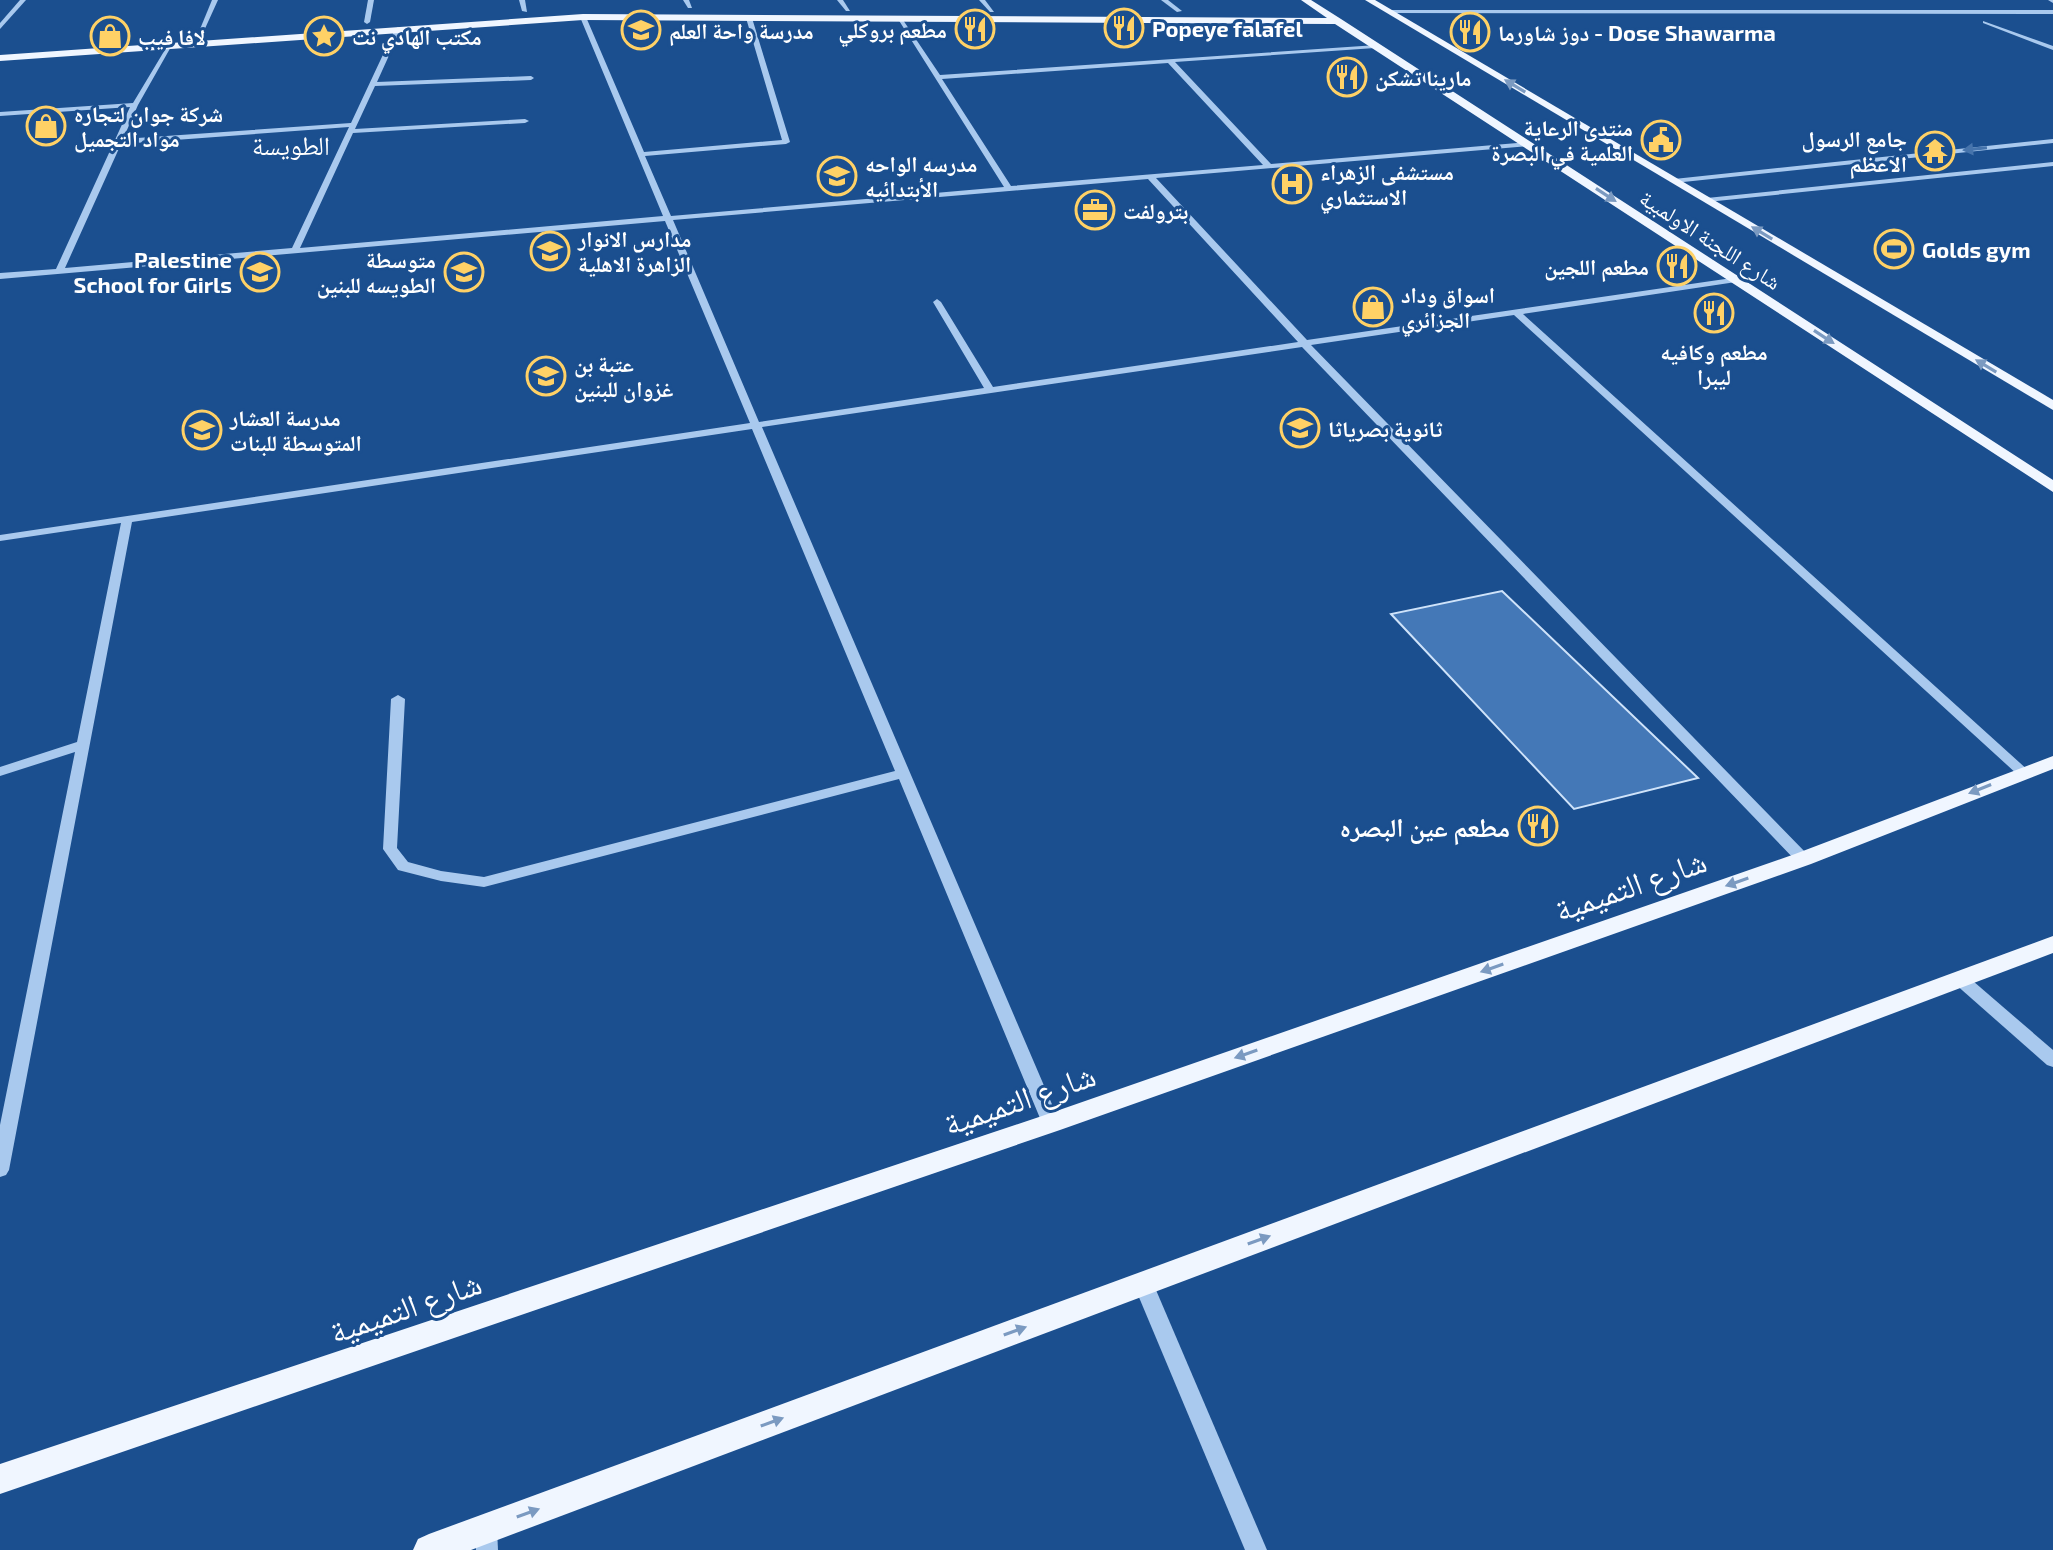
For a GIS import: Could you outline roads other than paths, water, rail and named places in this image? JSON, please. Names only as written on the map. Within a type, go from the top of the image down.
[{"type":"main road","name":"شارع اللجنة الاولمبية","points":[[1305,0],[2053,487]]},
{"type":"main road","name":"شارع اللجنة الاولمبية","points":[[1369,0],[2053,406]]},
{"type":"main road","points":[[0,58],[6,46],[525,11],[688,4],[848,10],[1322,11]]},
{"type":"main road","points":[[665,16],[671,7]]},
{"type":"main road","points":[[0,58],[583,17],[1338,21]]},
{"type":"main road","name":"شارع التميمية","points":[[0,1479],[1051,1123],[1803,859],[2053,762]]},
{"type":"main road","points":[[429,1550],[486,1539],[1143,1283],[2053,944]]},
{"type":"street","points":[[0,27],[23,0]]},
{"type":"street","points":[[200,33],[215,0]]},
{"type":"street","points":[[367,22],[371,0]]},
{"type":"street","points":[[522,0],[525,11]]},
{"type":"street","points":[[840,0],[848,10]]},
{"type":"street","points":[[982,0],[992,11]]},
{"type":"street","points":[[1164,0],[1179,11]]},
{"type":"street","points":[[1514,0],[1530,12]]},
{"type":"street","points":[[1666,0],[1684,12]]},
{"type":"street","points":[[1803,0],[1827,12]]},
{"type":"street","points":[[1925,0],[1950,12]]},
{"type":"street","points":[[1390,12],[2053,12]]},
{"type":"street","points":[[1661,12],[1673,21]]},
{"type":"street","points":[[583,17],[1051,1123]]},
{"type":"street","points":[[641,154],[786,142],[749,18]]},
{"type":"street","points":[[901,19],[1009,189]]},
{"type":"street","points":[[1405,21],[1594,21]]},
{"type":"street","points":[[1970,22],[2012,22]]},
{"type":"street","points":[[1985,22],[2053,48]]},
{"type":"street","points":[[295,250],[398,29]]},
{"type":"street","points":[[59,271],[135,105],[169,45]]},
{"type":"street","points":[[938,77],[1375,46]]},
{"type":"street","points":[[1169,60],[1269,166]]},
{"type":"street","points":[[372,84],[531,78]]},
{"type":"street","points":[[0,114],[135,105]]},
{"type":"street","points":[[118,142],[525,121]]},
{"type":"street","points":[[1674,181],[2053,141]]},
{"type":"street","points":[[0,276],[1528,144]]},
{"type":"street","points":[[1707,200],[2053,164]]},
{"type":"street","points":[[1150,177],[1304,343],[1803,859]]},
{"type":"street","points":[[0,538],[1736,279]]},
{"type":"street","points":[[937,302],[990,390]]},
{"type":"street","points":[[1516,312],[2023,772]]},
{"type":"street","points":[[0,1170],[127,520]]},
{"type":"street","points":[[398,699],[390,849],[403,866],[441,876],[484,882],[902,774]]},
{"type":"street","points":[[0,772],[81,745]]},
{"type":"street","points":[[1960,979],[2053,1060]]},
{"type":"street","points":[[1143,1283],[1256,1550]]},
{"type":"place","name":"Popeye falafel","points":[[1124,28]]},
{"type":"place","name":"مطعم بروكلي","points":[[975,29]]},
{"type":"place","name":"مدرسة واحة العلم","points":[[641,30]]},
{"type":"place","name":"دوز شاورما - Dose Shawarma","points":[[1470,32]]},
{"type":"place","name":"لافا فيب","points":[[110,36]]},
{"type":"place","name":"مكتب الهادي نت","points":[[324,36]]},
{"type":"place","name":"مارينا تشكن","points":[[1347,77]]},
{"type":"place","name":"شركة جوان لتجاره مواد التجميل","points":[[46,126]]},
{"type":"place","name":"منتدى الرعاية العلمية في البصرة","points":[[1661,140]]},
{"type":"place","name":"جامع الرسول الاعظم","points":[[1935,151]]},
{"type":"place","name":"مدرسه الواحه الأبتدائيه","points":[[837,176]]},
{"type":"place","name":"مستشفى الزهراء الاستثماري","points":[[1292,184]]},
{"type":"place","name":"بترولفت","points":[[1095,210]]},
{"type":"place","name":"Golds gym","points":[[1894,249]]},
{"type":"place","name":"مدارس الانوار الزاهرة الاهلية","points":[[550,251]]},
{"type":"place","name":"مطعم اللجين","points":[[1677,266]]},
{"type":"place","name":"Palestine School for Girls","points":[[260,272]]},
{"type":"place","name":"متوسطة الطويسه للبنين","points":[[464,272]]},
{"type":"place","name":"اسواق وداد الجزائري","points":[[1373,307]]},
{"type":"place","name":"مطعم وكافيه ليبرا","points":[[1714,313]]},
{"type":"place","name":"عتبة بن غزوان للبنين","points":[[546,376]]},
{"type":"place","name":"ثانوية بصرياثا","points":[[1300,428]]},
{"type":"place","name":"مدرسة العشار المتوسطة للبنات","points":[[202,430]]},
{"type":"place","name":"مطعم عين البصره","points":[[1538,826]]},
{"type":"district","name":"الطويسة","points":[[291,144]]}]
